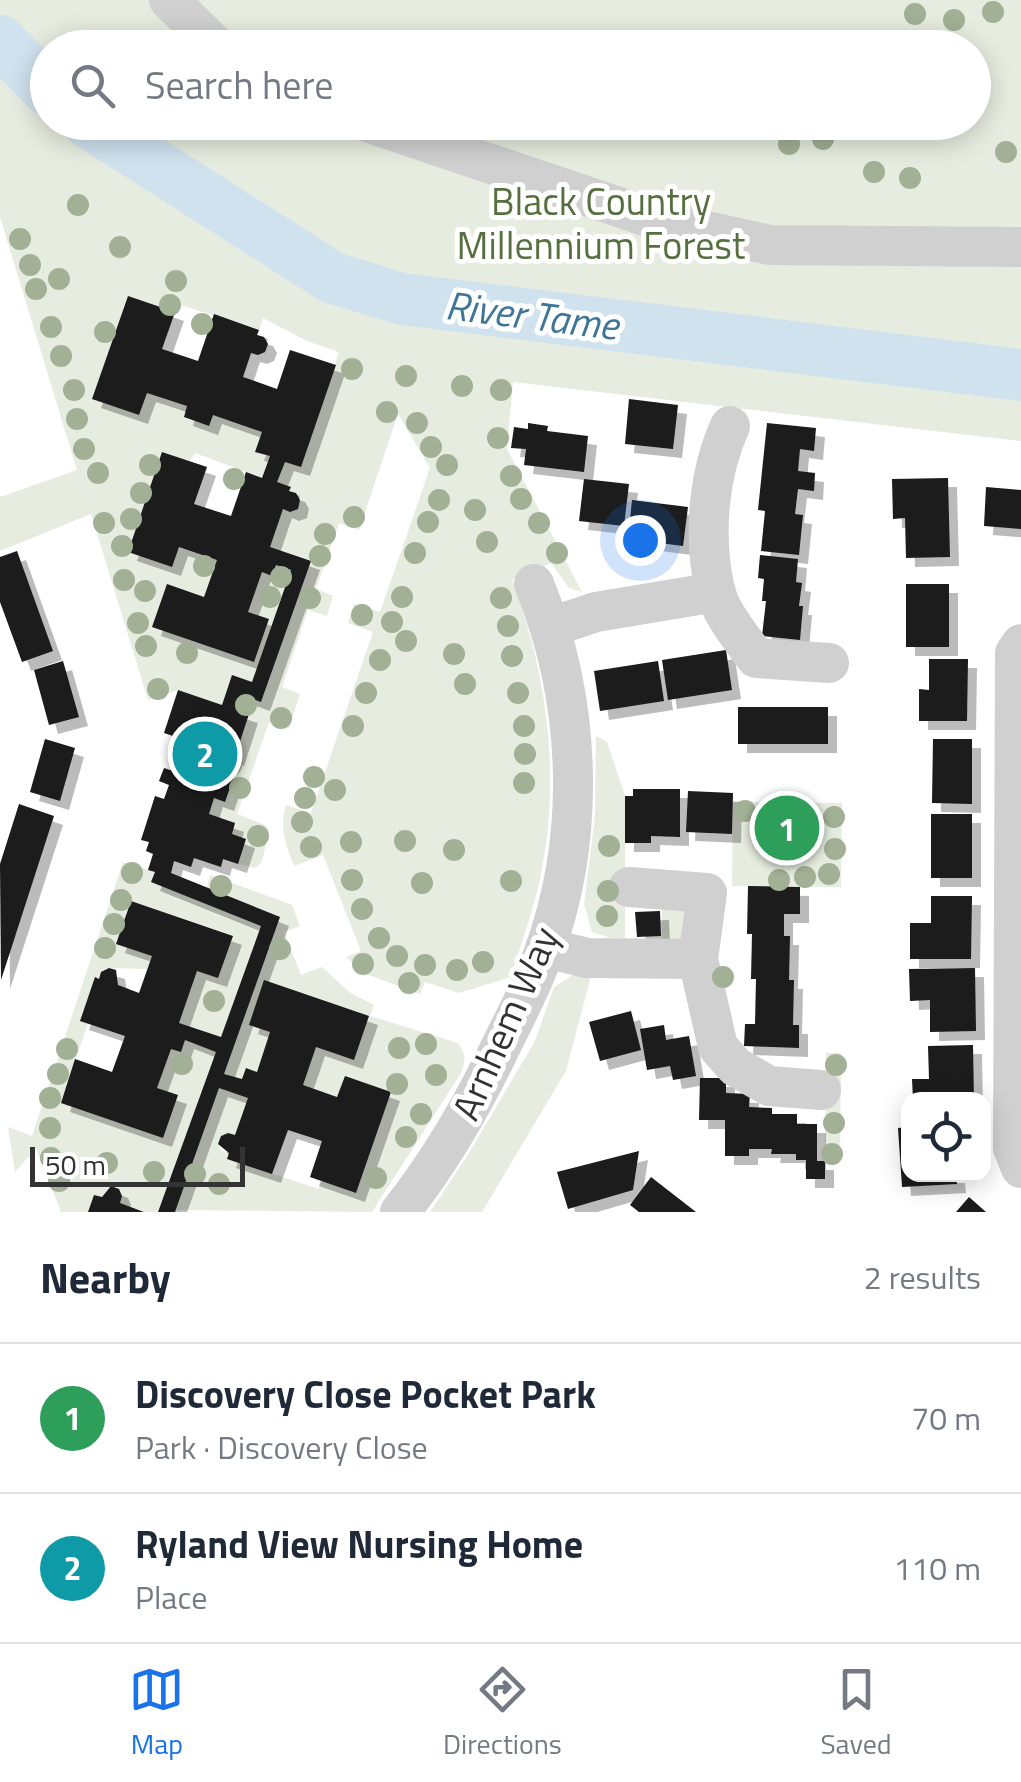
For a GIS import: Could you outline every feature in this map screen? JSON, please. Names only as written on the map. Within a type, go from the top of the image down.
[{"type":"street","points":[[168,0],[199,30]]},
{"type":"street","points":[[421,140],[657,220],[770,245],[1021,247]]},
{"type":"street","points":[[730,426],[716,459],[710,502],[716,592],[756,658],[829,663]]},
{"type":"street","name":"Arnhem Way","points":[[400,1212],[472,1106],[546,948],[566,868],[573,754],[568,698],[551,626],[534,584]]},
{"type":"street","points":[[551,626],[596,612],[716,592]]},
{"type":"street","points":[[1021,644],[1015,653],[1013,1148],[1021,1168]]},
{"type":"street","points":[[629,887],[707,893],[698,958],[718,1046],[736,1067],[769,1086],[821,1090]]},
{"type":"street","points":[[546,948],[587,958],[698,958]]},
{"type":"green space","name":"Black Country Millennium Forest","points":[[0,0],[1021,0],[1021,441],[513,382],[507,449],[582,592],[569,588],[551,563],[512,580],[542,688],[550,799],[538,887],[511,977],[459,993],[425,982],[420,994],[363,973],[346,957],[361,951],[323,855],[294,866],[286,843],[286,805],[311,813],[373,632],[348,623],[354,604],[380,612],[430,468],[398,414],[359,530],[339,523],[316,589],[333,596],[327,616],[308,610],[282,687],[300,694],[289,728],[269,722],[237,814],[269,830],[262,862],[255,868],[238,864],[232,834],[209,814],[214,798],[225,801],[233,777],[223,773],[229,755],[235,756],[249,715],[236,710],[241,695],[262,701],[310,562],[270,547],[283,509],[297,509],[300,500],[289,491],[290,487],[277,482],[285,462],[301,466],[339,352],[307,341],[263,318],[259,330],[178,304],[175,312],[127,297],[93,399],[139,415],[147,393],[187,406],[184,417],[208,426],[213,415],[262,432],[256,451],[270,456],[262,478],[195,453],[190,461],[162,452],[128,552],[172,567],[179,547],[217,560],[204,597],[167,585],[153,627],[254,662],[269,620],[248,612],[262,572],[272,576],[276,565],[291,570],[252,682],[232,675],[222,705],[178,690],[148,700],[91,514],[0,551],[0,497],[77,470],[0,217]]},
{"type":"green space","points":[[596,736],[607,742],[625,796],[625,938],[592,932],[584,904],[595,816]]},
{"type":"green space","points":[[733,802],[842,803],[841,887],[732,886]]},
{"type":"green space","points":[[123,862],[155,872],[152,882],[261,926],[221,1037],[179,1023],[197,971],[218,978],[232,935],[131,901],[117,943],[152,956],[147,969],[109,968],[101,972],[99,979],[95,978],[80,1020],[88,1023],[61,1103],[177,1095],[157,1088],[171,1049],[181,1052],[185,1040],[216,1052],[158,1212],[120,1203],[119,1189],[111,1186],[102,1197],[94,1195],[88,1212],[61,1212],[36,1148],[15,1172],[8,1127],[32,1136]]},
{"type":"green space","points":[[210,875],[292,905],[300,926],[284,932],[301,975],[322,967],[349,992],[374,1005],[370,1016],[458,1043],[463,1050],[461,1073],[372,1212],[176,1210],[219,1088],[248,1098],[235,1135],[221,1136],[218,1144],[229,1153],[228,1159],[319,1189],[322,1181],[355,1193],[390,1092],[345,1076],[337,1097],[303,1085],[316,1047],[354,1060],[369,1016],[250,1025],[270,1032],[257,1072],[246,1068],[242,1079],[224,1074],[280,917],[207,888]]},
{"type":"green space","points":[[687,897],[687,937],[662,950],[662,903]]},
{"type":"green space","points":[[579,971],[592,972],[566,1071],[482,1212],[430,1212],[535,1041],[554,987]]},
{"type":"green space","points":[[826,1053],[841,1053],[840,1161],[825,1161]]},
{"type":"building","points":[[128,296],[175,312],[162,349],[198,361],[214,314],[259,330],[257,335],[268,344],[265,352],[251,353],[243,377],[277,389],[290,350],[336,365],[301,467],[285,462],[277,482],[291,487],[289,491],[300,500],[298,509],[283,509],[270,547],[311,561],[261,702],[241,695],[236,710],[249,714],[235,757],[229,755],[223,773],[234,776],[225,802],[214,798],[209,814],[235,823],[232,834],[246,839],[238,864],[223,859],[221,867],[194,858],[191,867],[174,861],[171,873],[280,917],[224,1074],[242,1079],[246,1068],[257,1072],[270,1032],[249,1025],[264,980],[369,1016],[354,1060],[316,1047],[303,1085],[337,1097],[345,1076],[391,1092],[356,1193],[310,1177],[322,1141],[288,1130],[272,1174],[227,1159],[229,1153],[218,1144],[221,1136],[235,1135],[248,1098],[219,1088],[175,1212],[158,1212],[216,1052],[185,1040],[181,1052],[171,1049],[157,1088],[178,1095],[163,1138],[61,1103],[75,1059],[112,1072],[125,1036],[80,1021],[95,977],[99,979],[101,972],[109,968],[116,970],[118,985],[139,993],[152,956],[116,944],[131,901],[233,936],[218,978],[197,971],[179,1023],[221,1037],[261,926],[151,882],[155,872],[148,870],[153,854],[146,851],[149,842],[141,840],[155,796],[164,799],[169,785],[159,781],[164,768],[173,771],[178,755],[171,753],[176,737],[164,733],[178,690],[222,705],[232,675],[252,682],[291,570],[276,565],[272,576],[262,572],[248,612],[269,619],[254,662],[152,627],[167,584],[204,597],[217,560],[179,547],[172,567],[128,552],[162,452],[207,467],[194,504],[231,516],[246,472],[262,478],[270,456],[255,452],[262,432],[213,415],[209,426],[184,417],[187,406],[147,393],[139,415],[92,399]]},
{"type":"building","points":[[629,399],[678,405],[673,449],[625,444]]},
{"type":"building","points":[[528,423],[548,426],[547,431],[588,436],[584,472],[524,465],[526,449],[511,448],[514,427],[528,429]]},
{"type":"building","points":[[767,423],[816,428],[814,451],[800,449],[798,471],[815,473],[814,491],[798,489],[795,514],[803,515],[799,555],[761,551],[765,511],[758,510]]},
{"type":"building","points":[[948,478],[950,557],[906,558],[905,518],[893,519],[892,479]]},
{"type":"building","points":[[584,479],[629,484],[624,526],[579,521]]},
{"type":"building","points":[[986,487],[1021,490],[1021,529],[984,526]]},
{"type":"building","points":[[632,500],[688,507],[683,546],[628,539]]},
{"type":"building","points":[[17,551],[53,651],[22,662],[0,602],[0,557]]},
{"type":"building","points":[[760,555],[798,559],[796,582],[802,583],[799,606],[803,606],[800,640],[762,636],[766,601],[762,601],[764,579],[758,578]]},
{"type":"building","points":[[906,584],[949,584],[949,647],[906,647]]},
{"type":"building","points":[[726,650],[732,690],[668,700],[662,660]]},
{"type":"building","points":[[929,659],[968,659],[967,721],[919,721],[919,689],[929,690]]},
{"type":"building","points":[[63,661],[79,717],[49,725],[34,670]]},
{"type":"building","points":[[658,661],[664,701],[600,711],[594,671]]},
{"type":"building","points":[[738,707],[828,707],[828,744],[738,744]]},
{"type":"building","points":[[45,739],[75,748],[60,801],[30,792]]},
{"type":"building","points":[[933,739],[972,739],[972,804],[932,803]]},
{"type":"building","points":[[633,789],[680,789],[680,837],[651,836],[651,843],[625,843],[625,796],[633,796]]},
{"type":"building","points":[[688,791],[733,793],[732,834],[686,832]]},
{"type":"building","points":[[19,804],[54,816],[1,980],[0,864]]},
{"type":"building","points":[[931,814],[972,814],[972,878],[931,878]]},
{"type":"building","points":[[748,886],[800,887],[800,914],[784,914],[784,936],[790,936],[789,980],[794,980],[793,1025],[799,1025],[799,1048],[744,1046],[745,1024],[755,1024],[752,934],[747,934]]},
{"type":"building","points":[[931,896],[972,896],[971,959],[910,959],[910,923],[931,923]]},
{"type":"building","points":[[660,911],[661,936],[637,937],[635,912]]},
{"type":"building","points":[[975,968],[976,1031],[930,1032],[930,1000],[910,1001],[909,969]]},
{"type":"building","points":[[631,1011],[641,1050],[600,1061],[589,1022]]},
{"type":"building","points":[[664,1025],[666,1040],[689,1036],[696,1076],[673,1080],[670,1066],[647,1070],[640,1029]]},
{"type":"building","points":[[973,1045],[974,1092],[913,1092],[912,1079],[929,1079],[928,1046]]},
{"type":"building","points":[[700,1078],[726,1078],[726,1093],[750,1094],[749,1107],[772,1108],[772,1114],[797,1114],[797,1124],[817,1124],[817,1161],[825,1161],[825,1179],[806,1179],[806,1160],[796,1160],[796,1154],[749,1149],[749,1156],[725,1156],[725,1120],[699,1120]]},
{"type":"building","points":[[898,1128],[901,1128],[901,1172]]},
{"type":"building","points":[[639,1151],[633,1190],[568,1209],[557,1172]]},
{"type":"building","points":[[651,1177],[696,1212],[639,1212],[630,1205]]},
{"type":"building","points":[[902,1182],[957,1184],[902,1187]]},
{"type":"building","points":[[111,1186],[119,1189],[120,1203],[144,1212],[88,1212],[94,1195],[102,1197]]},
{"type":"building","points":[[969,1197],[986,1212],[956,1212]]},
{"type":"waterway","name":"River Tame","points":[[0,41],[30,72]]},
{"type":"waterway","name":"River Tame","points":[[116,140],[333,278],[402,299],[1021,375]]},
{"type":"place","name":"Ryland View Nursing Home","points":[[205,754]]},
{"type":"place","name":"Discovery Close Pocket Park","points":[[787,828]]}]
